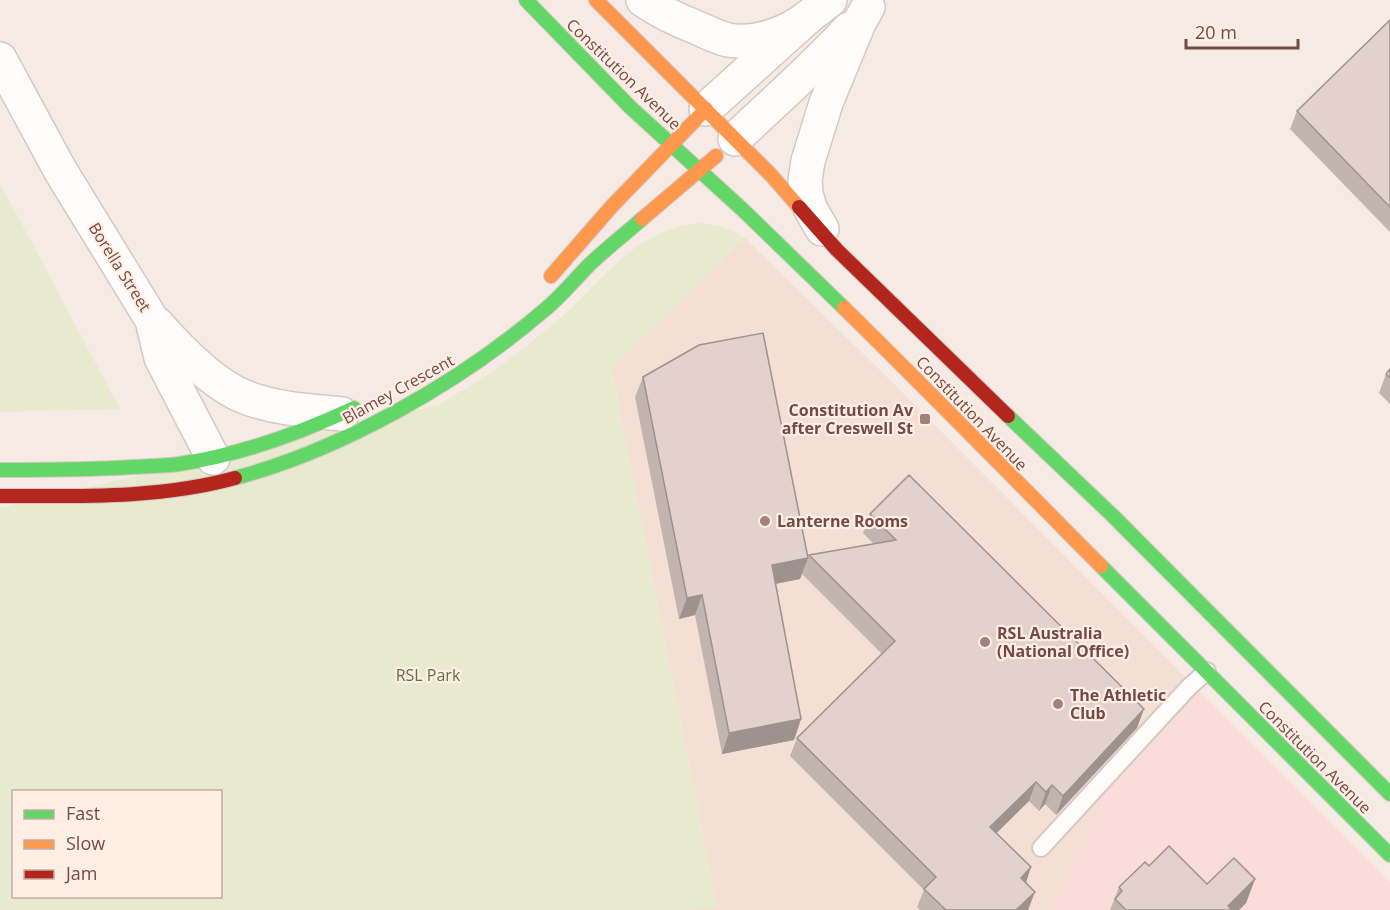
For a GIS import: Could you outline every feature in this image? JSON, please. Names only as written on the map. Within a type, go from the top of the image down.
[{"type":"street","name":"Constitution Avenue","points":[[526,0],[630,107],[743,210],[946,408],[1017,482],[1204,664],[1390,855]]},
{"type":"street","name":"Constitution Avenue","points":[[596,0],[771,175],[837,250],[1112,514],[1226,637],[1390,794]]},
{"type":"street","points":[[643,0],[672,17],[718,37],[745,41],[785,31],[819,9]]},
{"type":"street","points":[[735,139],[791,89],[871,3]]},
{"type":"street","points":[[837,250],[810,208],[805,187],[805,174],[809,154],[826,103],[859,23],[871,3]]},
{"type":"street","points":[[540,286],[559,268],[599,220],[706,109],[819,9]]},
{"type":"street","name":"Borella Street","points":[[0,59],[60,170],[152,320],[161,358],[219,469]]},
{"type":"street","name":"Blamey Crescent","points":[[0,470],[93,470],[178,464],[219,469],[278,465],[341,439],[401,408],[494,351],[543,312],[596,259],[701,171],[735,139]]},
{"type":"street","points":[[152,320],[178,348],[216,380],[238,394],[289,408],[352,409]]},
{"type":"street","name":"Blamey Crescent","points":[[0,496],[94,496],[193,488],[219,469],[265,445],[352,409]]},
{"type":"lane","points":[[1041,848],[1189,687],[1204,664]]},
{"type":"shaded area","points":[[745,238],[893,383],[1201,693],[1111,784],[1051,910],[683,910],[717,907],[611,367]]},
{"type":"shaded area","points":[[1201,693],[1390,882],[1390,910],[1051,910],[1111,784]]},
{"type":"green space","points":[[0,183],[120,409],[0,412]]},
{"type":"green space","name":"RSL Park","points":[[700,223],[729,229],[745,238],[611,368],[717,908],[683,910],[0,910],[0,508],[438,405],[526,347],[562,317],[616,263],[645,241],[680,226]]},
{"type":"building","points":[[1390,20],[1390,207],[1297,111]]},
{"type":"building","points":[[763,333],[808,558],[772,565],[801,719],[729,733],[702,595],[687,598],[643,377],[699,345]]},
{"type":"building","points":[[909,475],[1144,709],[1063,796],[1052,785],[1046,792],[1036,782],[990,827],[1031,867],[1021,878],[1035,892],[1016,910],[946,910],[924,889],[936,877],[797,738],[895,641],[809,555],[896,540],[870,514]]},
{"type":"building","points":[[1169,846],[1207,884],[1234,858],[1255,879],[1228,906],[1232,910],[1126,910],[1115,899],[1122,891],[1119,887],[1145,862],[1149,866]]},
{"type":"traffic: fast","points":[[526,0],[630,107],[743,210],[844,308]]},
{"type":"traffic: fast","points":[[235,478],[275,466],[357,432],[397,411],[474,364],[542,312],[590,264],[642,219]]},
{"type":"traffic: fast","points":[[0,470],[116,468],[173,465],[202,460],[268,442],[354,408]]},
{"type":"traffic: fast","points":[[1008,416],[1112,515],[1390,794]]},
{"type":"traffic: fast","points":[[1101,566],[1390,855]]},
{"type":"traffic: slow","points":[[596,0],[771,175],[799,207]]},
{"type":"traffic: slow","points":[[551,276],[612,206],[706,109]]},
{"type":"traffic: slow","points":[[642,219],[716,156]]},
{"type":"traffic: slow","points":[[844,308],[1101,566]]},
{"type":"traffic: jam","points":[[799,207],[837,250],[1008,416]]},
{"type":"traffic: jam","points":[[0,496],[89,496],[148,493],[177,490],[235,478]]},
{"type":"place","name":"Constitution Av after Creswell St","points":[[925,419]]},
{"type":"place","name":"Lanterne Rooms","points":[[765,521]]},
{"type":"place","name":"RSL Australia (National Office)","points":[[985,642]]},
{"type":"place","name":"The Athletic Club","points":[[1058,704]]}]
